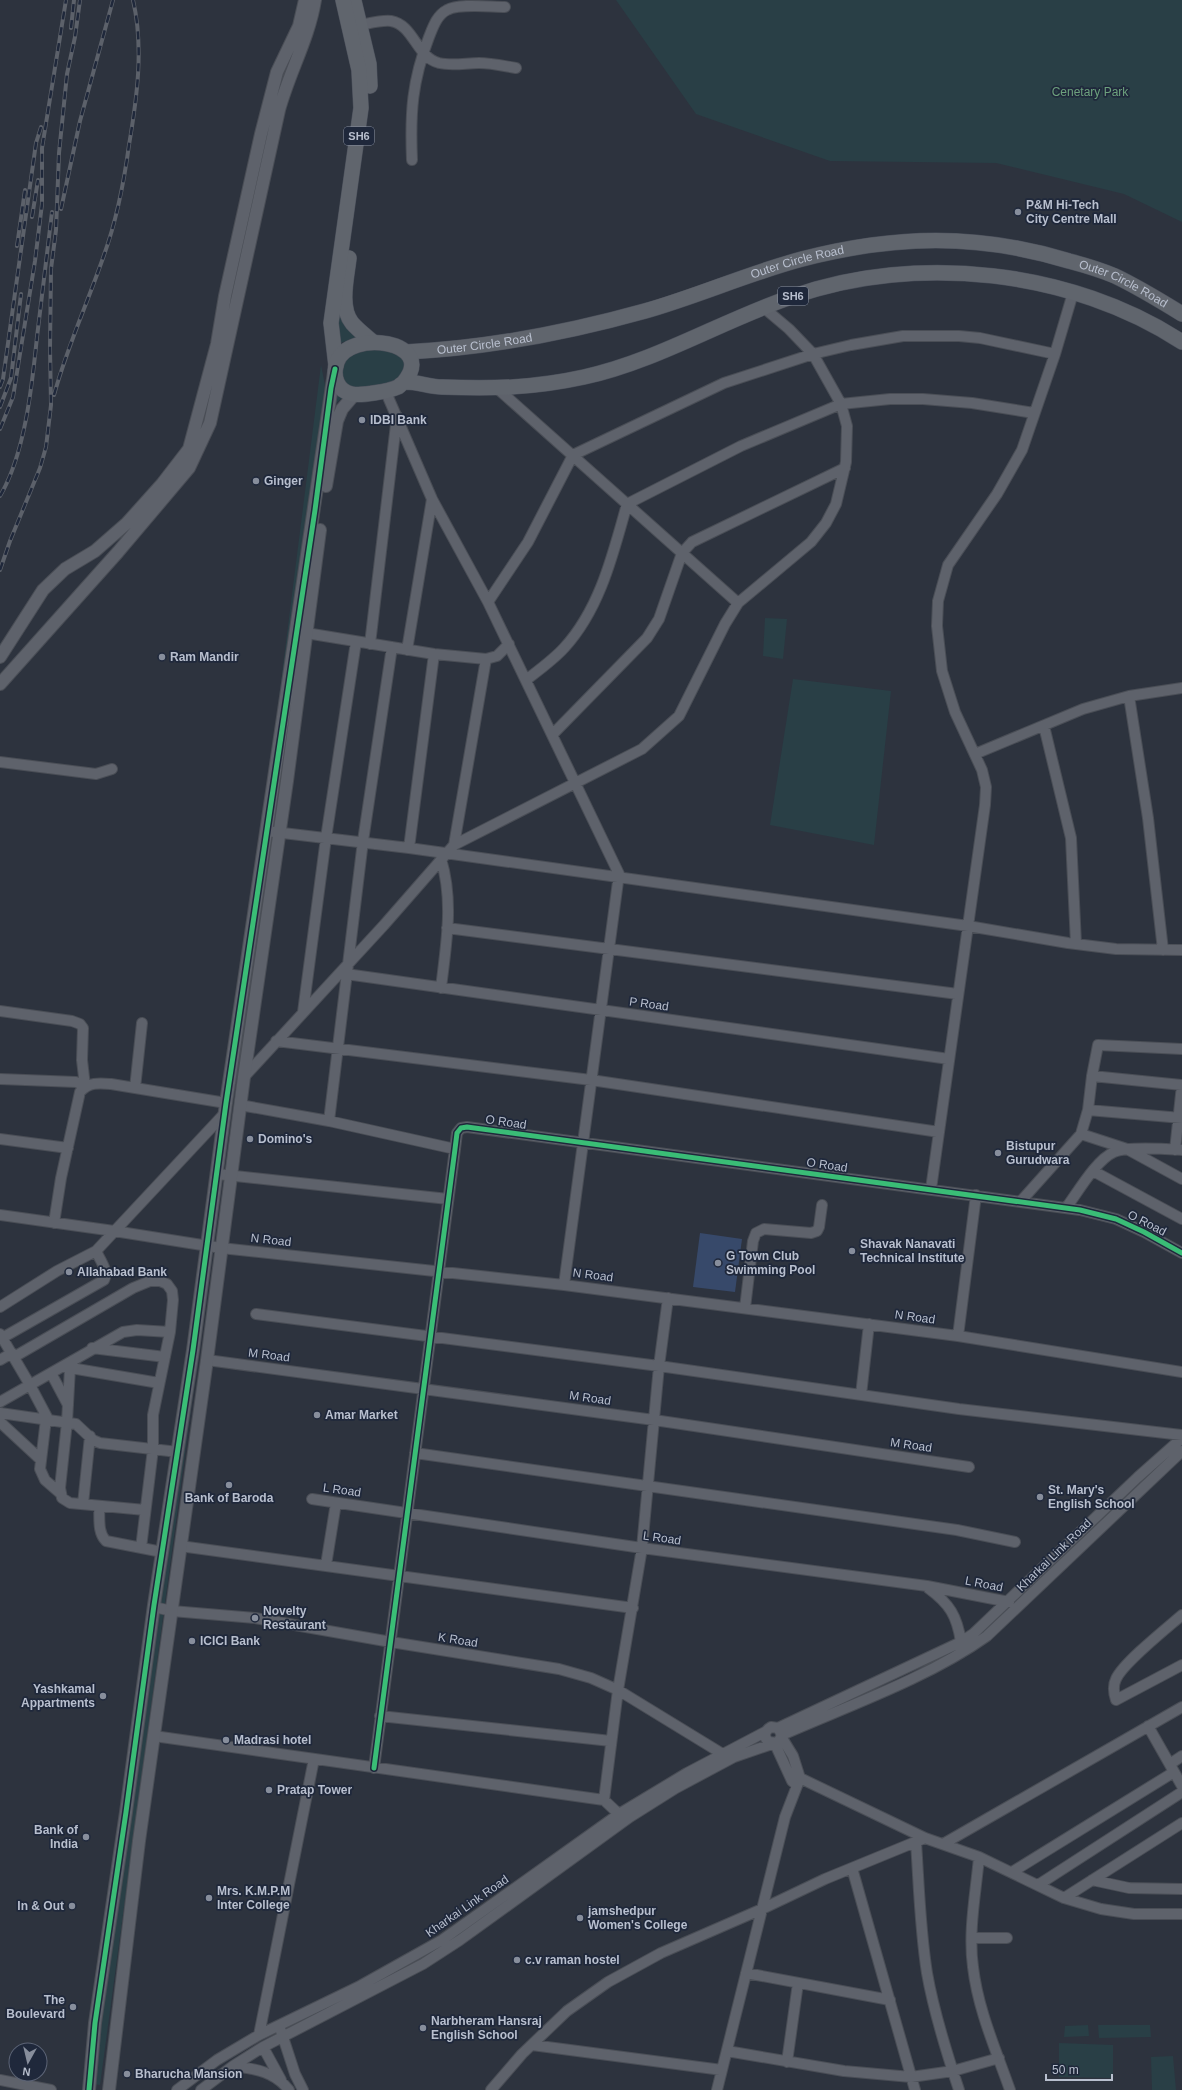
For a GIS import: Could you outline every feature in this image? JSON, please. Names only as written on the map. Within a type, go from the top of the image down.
[{"type":"main road","name":"SH6","points":[[343,0],[359,70],[361,108],[330,323],[336,381],[345,391],[354,395]]},
{"type":"main road","name":"SH6","points":[[354,0],[369,64],[369,113],[365,152],[347,272],[345,305],[347,316],[352,323],[373,342]]},
{"type":"main road","name":"Outer Circle Road","points":[[406,352],[469,348],[559,333],[647,310],[801,259],[856,246],[907,241],[955,240],[1004,245],[1046,253],[1115,276],[1182,314]]},
{"type":"main road","name":"SH6","points":[[404,382],[438,387],[498,389],[546,385],[589,376],[634,361],[763,307],[827,286],[868,278],[904,274],[981,275],[1028,280],[1116,307],[1166,332],[1182,342]]},
{"type":"main road","points":[[335,368],[339,358],[348,348],[373,342],[394,345],[406,352],[410,358],[411,365],[408,378],[404,382],[398,386],[385,390],[354,395]]},
{"type":"street","points":[[0,684],[118,552],[189,468],[210,423],[279,110],[306,21],[305,0]]},
{"type":"street","points":[[0,657],[43,590],[65,569],[96,551],[127,523],[162,484],[189,449],[217,344],[261,134],[277,72],[306,21],[316,0]]},
{"type":"street","points":[[412,160],[411,103],[423,53],[437,20],[449,4],[457,7],[504,6]]},
{"type":"street","points":[[361,25],[379,22],[397,22],[410,33],[423,53],[431,60],[439,63],[480,63],[516,68]]},
{"type":"street","points":[[931,1189],[985,805],[986,787],[982,770],[955,712],[942,671],[937,626],[938,601],[948,565],[982,517],[1013,468],[1022,450],[1055,354],[1073,293]]},
{"type":"street","points":[[244,1077],[384,925],[447,852],[642,749],[679,716],[725,624],[738,603],[811,542],[826,523],[836,504],[845,468],[848,444],[847,426],[841,404],[813,354],[789,329],[763,307]]},
{"type":"street","points":[[488,602],[528,542],[573,455],[724,383],[813,354],[885,338],[959,336],[980,338],[1055,354]]},
{"type":"street","points":[[109,2090],[133,1887],[207,1360],[240,1105],[278,833],[331,388],[335,368]]},
{"type":"street","points":[[498,389],[738,603]]},
{"type":"street","points":[[385,390],[432,498],[509,644],[619,874],[611,948],[601,1010],[564,1285]]},
{"type":"street","points":[[88,2090],[95,2024],[154,1607],[193,1350],[225,1108],[266,831],[302,632],[337,421],[342,409],[354,395]]},
{"type":"street","points":[[526,680],[564,648],[583,621],[596,597],[608,569],[627,504],[741,446],[841,404],[890,399],[923,399],[972,403],[1034,412]]},
{"type":"street","points":[[370,644],[397,415]]},
{"type":"street","points":[[197,422],[210,423]]},
{"type":"street","points":[[552,735],[647,638],[659,619],[682,552],[692,542],[845,468]]},
{"type":"street","points":[[407,650],[432,498]]},
{"type":"street","points":[[302,632],[434,654],[486,659],[497,656],[509,644]]},
{"type":"street","points":[[303,1012],[326,838],[356,642]]},
{"type":"street","points":[[329,1121],[363,841],[392,647]]},
{"type":"street","points":[[409,848],[434,654]]},
{"type":"street","points":[[441,988],[449,894],[447,852],[486,659]]},
{"type":"street","points":[[975,754],[1083,709],[1129,696],[1182,688]]},
{"type":"street","points":[[1129,696],[1148,818],[1163,950]]},
{"type":"street","points":[[1044,726],[1071,838],[1076,944]]},
{"type":"street","points":[[0,762],[96,774],[112,769]]},
{"type":"street","points":[[266,831],[363,841],[447,852],[968,926],[1076,944],[1116,949],[1182,950]]},
{"type":"street","points":[[447,928],[958,994]]},
{"type":"street","name":"P Road","points":[[346,974],[949,1059]]},
{"type":"street","points":[[0,1011],[72,1021],[80,1024],[83,1028],[82,1060],[85,1086]]},
{"type":"street","points":[[135,1088],[142,1023]]},
{"type":"street","points":[[276,1041],[337,1050],[592,1080],[939,1132]]},
{"type":"street","points":[[1021,1201],[1081,1134],[1088,1110],[1092,1076],[1098,1045],[1182,1049]]},
{"type":"street","points":[[1066,1208],[1107,1155],[1115,1151],[1127,1149],[1178,1150],[1182,1085],[1092,1076]]},
{"type":"street","points":[[0,1079],[76,1082],[85,1086]]},
{"type":"street","points":[[54,1223],[61,1178],[80,1092],[85,1086],[95,1083],[135,1088],[225,1108]]},
{"type":"street","points":[[240,1105],[329,1121],[455,1149],[374,1768]]},
{"type":"street","points":[[0,1307],[57,1272],[96,1251],[225,1108]]},
{"type":"street","points":[[1088,1110],[1180,1118]]},
{"type":"street","name":"O Road","points":[[455,1149],[457,1133],[461,1128],[467,1127],[1021,1201],[1066,1208],[1116,1219],[1182,1252]]},
{"type":"street","points":[[1081,1134],[1127,1149],[1182,1179]]},
{"type":"street","points":[[0,1139],[68,1148]]},
{"type":"street","points":[[1093,1172],[1182,1219]]},
{"type":"street","points":[[217,1174],[448,1199]]},
{"type":"street","points":[[958,1336],[976,1195]]},
{"type":"street","points":[[745,1308],[753,1241],[756,1233],[764,1229],[811,1233],[817,1231],[822,1205]]},
{"type":"street","name":"N Road","points":[[0,1215],[221,1248],[564,1285],[869,1324],[958,1336],[1182,1372]]},
{"type":"street","points":[[96,1251],[106,1271],[104,1280],[1,1336],[30,1385],[47,1419],[40,1459],[41,1475],[60,1493],[65,1501],[145,1510]]},
{"type":"street","points":[[0,1360],[13,1355],[133,1288],[150,1281],[160,1281],[167,1284],[172,1291],[174,1300],[170,1332],[154,1415],[152,1449],[141,1548]]},
{"type":"street","points":[[604,1800],[618,1690],[642,1548],[649,1487],[659,1366],[668,1298]]},
{"type":"street","points":[[256,1314],[659,1366],[959,1409],[1182,1437]]},
{"type":"street","points":[[861,1395],[869,1324]]},
{"type":"street","points":[[0,1402],[51,1373],[66,1367],[92,1348],[123,1332],[138,1330],[170,1332]]},
{"type":"street","points":[[92,1348],[165,1357]]},
{"type":"street","name":"M Road","points":[[207,1360],[654,1420],[969,1467]]},
{"type":"street","points":[[66,1367],[159,1383]]},
{"type":"street","points":[[60,1493],[68,1405],[66,1367]]},
{"type":"street","points":[[51,1373],[68,1405]]},
{"type":"street","points":[[0,1413],[76,1424],[100,1442],[178,1452]]},
{"type":"street","points":[[0,1422],[40,1459]]},
{"type":"street","points":[[83,1504],[90,1436]]},
{"type":"street","points":[[717,2090],[785,1817],[798,1781],[792,1756],[778,1738],[961,1642],[1009,1602],[1138,1477],[1182,1437]]},
{"type":"street","name":"Kharkai Link Road","points":[[201,2090],[232,2066],[263,2047],[429,1960],[460,1940],[622,1817],[734,1757],[926,1671],[964,1652],[986,1636],[1182,1451]]},
{"type":"street","points":[[415,1453],[957,1530],[1015,1542]]},
{"type":"street","name":"L Road","points":[[312,1499],[642,1548],[927,1586],[1009,1602]]},
{"type":"street","points":[[326,1565],[336,1503]]},
{"type":"street","points":[[99,1506],[100,1529],[102,1537],[106,1541],[162,1552]]},
{"type":"street","points":[[180,1546],[633,1608]]},
{"type":"street","points":[[927,1586],[942,1598],[951,1609],[958,1624],[961,1642]]},
{"type":"street","name":"K Road","points":[[154,1607],[172,1611],[255,1618],[391,1642],[560,1669],[591,1678],[618,1690],[721,1754]]},
{"type":"street","points":[[1182,1615],[1115,1679],[1114,1692],[1116,1700],[1182,1665]]},
{"type":"street","points":[[943,1844],[1182,1708]]},
{"type":"street","points":[[380,1716],[612,1741]]},
{"type":"street","points":[[1148,1726],[1182,1786]]},
{"type":"street","name":"Kharkai Link Road","points":[[176,2090],[217,2060],[259,2035],[407,1961],[442,1940],[622,1817],[721,1754],[765,1732],[766,1739],[778,1738]]},
{"type":"street","points":[[154,1736],[604,1800],[622,1817]]},
{"type":"street","points":[[1012,1872],[1172,1768],[1182,1756]]},
{"type":"street","points":[[259,2035],[314,1759]]},
{"type":"street","points":[[798,1781],[921,1840],[943,1844],[979,1857],[1064,1898],[1115,1912],[1166,1916],[1182,1914]]},
{"type":"street","points":[[1038,1885],[1182,1792]]},
{"type":"street","points":[[1064,1898],[1182,1823]]},
{"type":"street","points":[[491,2090],[532,2045],[567,2011],[608,1982],[661,1953],[852,1868],[921,1840]]},
{"type":"street","points":[[921,1840],[922,1931],[927,1973],[942,2041],[959,2090]]},
{"type":"street","points":[[979,1857],[972,1938],[973,1966],[978,1995],[1010,2090]]},
{"type":"street","points":[[852,1868],[915,2090]]},
{"type":"street","points":[[1092,1880],[1129,1888],[1182,1889]]},
{"type":"street","points":[[972,1938],[1007,1938]]},
{"type":"street","points":[[746,1973],[890,2000]]},
{"type":"street","points":[[787,2062],[798,1983]]},
{"type":"street","points":[[280,2025],[295,2074],[303,2090]]},
{"type":"street","points":[[532,2045],[722,2070]]},
{"type":"street","points":[[263,2047],[282,2082],[289,2090]]},
{"type":"street","points":[[727,2051],[844,2071],[911,2077],[953,2071],[999,2058]]},
{"type":"street","points":[[232,2066],[256,2069],[270,2074],[282,2082]]},
{"type":"street","points":[[0,2080],[51,2090]]},
{"type":"green space","name":"Cenetary Park","points":[[616,0],[1182,0],[1182,222],[1124,194],[996,163],[830,161],[696,114]]},
{"type":"green space","points":[[341,280],[358,338],[336,344]]},
{"type":"green space","points":[[358,349],[389,350],[408,360],[399,384],[347,390],[338,367]]},
{"type":"green space","points":[[321,365],[325,385],[338,391],[349,392],[330,408],[324,431],[214,1237],[211,1236]]},
{"type":"green space","points":[[765,618],[787,619],[783,659],[763,656]]},
{"type":"green space","points":[[793,679],[891,691],[874,845],[770,825]]},
{"type":"green space","points":[[208,1253],[212,1254],[100,2085],[93,2084]]},
{"type":"green space","points":[[1088,2025],[1089,2036],[1064,2037],[1065,2026]]},
{"type":"green space","points":[[1098,2025],[1150,2025],[1151,2037],[1099,2038]]},
{"type":"green space","points":[[1059,2043],[1113,2045],[1113,2078],[1059,2077]]},
{"type":"green space","points":[[1173,2056],[1176,2090],[1152,2090],[1151,2057]]},
{"type":"water","name":"G Town Club Swimming Pool","points":[[700,1233],[742,1239],[735,1292],[693,1287]]},
{"type":"railway","points":[[0,429],[13,397],[35,261],[42,204],[42,148],[66,0]]},
{"type":"railway","points":[[71,28],[74,0]]},
{"type":"railway","points":[[0,570],[10,541],[40,468],[46,447],[51,405],[51,269],[56,230],[59,153],[67,74],[75,37],[80,0]]},
{"type":"railway","points":[[61,209],[80,121],[113,0]]},
{"type":"railway","points":[[54,395],[65,359],[109,241],[122,187],[137,91],[139,54],[133,0]]},
{"type":"railway","points":[[0,387],[3,379],[36,143],[41,127]]},
{"type":"railway","points":[[32,217],[38,180]]},
{"type":"railway","points":[[17,246],[25,190]]},
{"type":"railway","points":[[0,496],[9,479],[16,460],[30,398],[52,212]]},
{"type":"railway","points":[[0,407],[11,378],[21,294]]},
{"type":"cycle path","points":[[89,2090],[95,2023],[126,1812],[154,1605],[193,1350],[226,1103],[335,369]]},
{"type":"cycle path","points":[[374,1768],[457,1133],[461,1128],[467,1127],[1080,1210],[1116,1219],[1144,1232],[1182,1253]]},
{"type":"place","name":"P&M Hi-Tech City Centre Mall","points":[[1018,212]]},
{"type":"place","name":"IDBI Bank","points":[[362,420]]},
{"type":"place","name":"Ginger","points":[[256,481]]},
{"type":"place","name":"Ram Mandir","points":[[162,657]]},
{"type":"place","name":"Domino's","points":[[250,1139]]},
{"type":"place","name":"Bistupur Gurudwara","points":[[998,1153]]},
{"type":"place","name":"Shavak Nanavati Technical Institute","points":[[852,1251]]},
{"type":"place","name":"G Town Club Swimming Pool","points":[[718,1263]]},
{"type":"place","name":"Allahabad Bank","points":[[69,1272]]},
{"type":"place","name":"Amar Market","points":[[317,1415]]},
{"type":"place","name":"Bank of Baroda","points":[[229,1485]]},
{"type":"place","name":"St. Mary's English School","points":[[1040,1497]]},
{"type":"place","name":"Novelty Restaurant","points":[[255,1618]]},
{"type":"place","name":"ICICI Bank","points":[[192,1641]]},
{"type":"place","name":"Yashkamal Appartments","points":[[103,1696]]},
{"type":"place","name":"Madrasi hotel","points":[[226,1740]]},
{"type":"place","name":"Pratap Tower","points":[[269,1790]]},
{"type":"place","name":"Bank of India","points":[[86,1837]]},
{"type":"place","name":"Mrs. K.M.P.M Inter College","points":[[209,1898]]},
{"type":"place","name":"In & Out","points":[[72,1906]]},
{"type":"place","name":"jamshedpur Women's College","points":[[580,1918]]},
{"type":"place","name":"c.v raman hostel","points":[[517,1960]]},
{"type":"place","name":"The Boulevard","points":[[73,2007]]},
{"type":"place","name":"Narbheram Hansraj English School","points":[[423,2028]]},
{"type":"place","name":"Bharucha Mansion","points":[[127,2074]]}]
